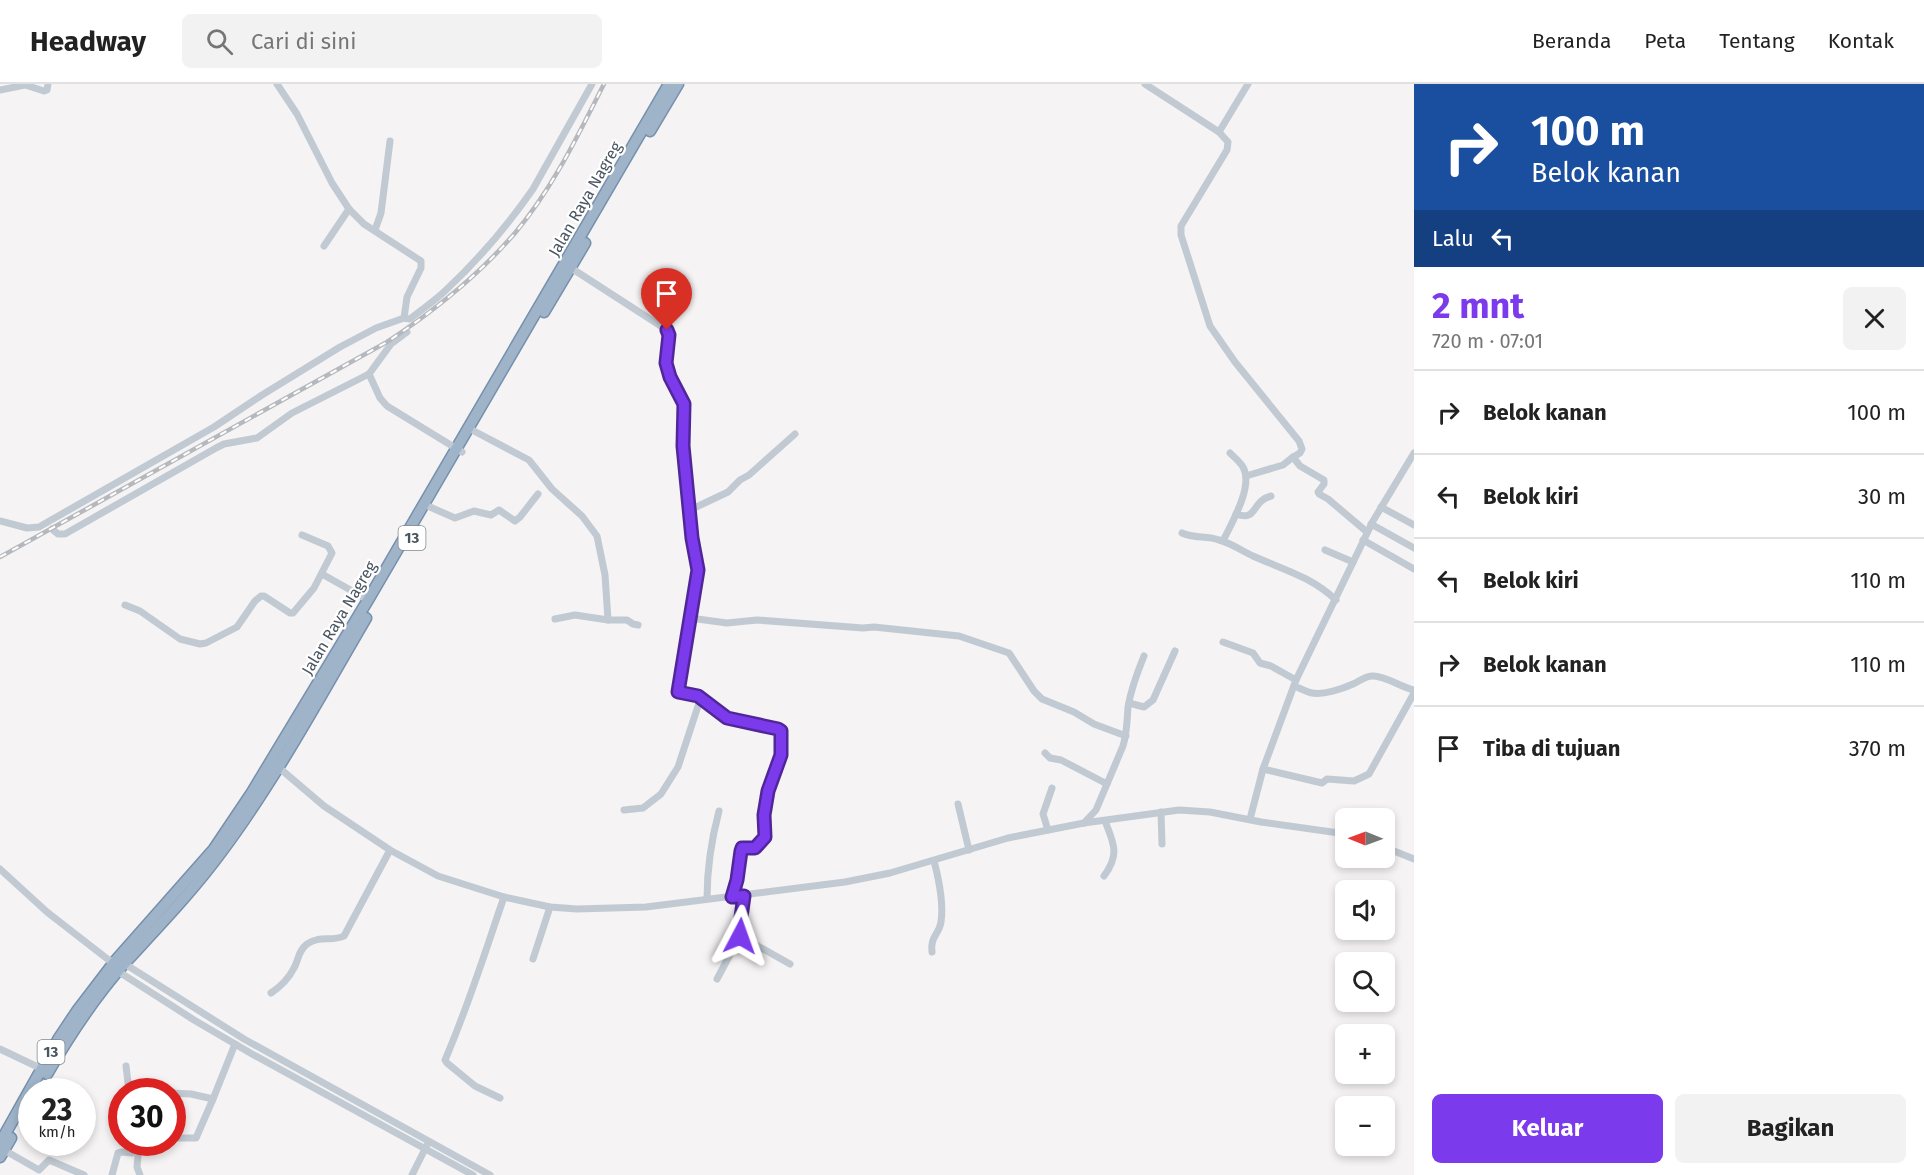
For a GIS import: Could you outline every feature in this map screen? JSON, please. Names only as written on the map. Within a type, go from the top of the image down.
[{"type":"highway","name":"Jalan Raya Nagreg","points":[[1,1150],[42,1069],[77,1011],[214,849],[274,765],[430,507],[459,451],[474,431],[669,84]]},
{"type":"highway","name":"Jalan Raya Nagreg","points":[[274,765],[368,600],[678,84]]},
{"type":"highway","name":"Jalan Raya Nagreg","points":[[45,1078],[68,1038],[116,965]]},
{"type":"highway","points":[[1,1150],[18,1123]]},
{"type":"street","points":[[0,90],[25,85],[44,92],[48,84]]},
{"type":"street","points":[[277,84],[297,114],[349,209],[364,224],[421,261],[421,268],[407,297],[404,318]]},
{"type":"street","points":[[0,521],[27,528],[46,525],[214,427],[340,347],[376,328],[404,318],[410,319],[447,290],[483,252],[529,195],[592,84]]},
{"type":"street","points":[[1145,84],[1219,132],[1228,142],[1227,150],[1180,226],[1180,231],[1210,326],[1235,362],[1299,441],[1302,449],[1283,465],[1246,476]]},
{"type":"street","points":[[1219,132],[1248,84]]},
{"type":"street","points":[[375,230],[381,213],[390,141]]},
{"type":"street","points":[[324,246],[349,209]]},
{"type":"street","points":[[567,266],[667,330],[669,335],[666,363],[670,377],[684,404],[683,446],[698,570],[679,693],[696,695],[727,718],[781,731],[781,755],[768,791],[764,815],[765,836],[755,848],[741,849],[732,897]]},
{"type":"street","points":[[46,525],[58,534],[65,534],[216,448],[224,444],[257,438],[292,413],[369,374],[391,344],[407,332]]},
{"type":"street","points":[[369,374],[380,398],[387,406],[459,451]]},
{"type":"street","points":[[474,431],[529,460],[555,493],[582,516],[597,536],[605,575],[608,620]]},
{"type":"street","points":[[690,510],[728,492],[795,434]]},
{"type":"street","points":[[1223,542],[1246,488],[1243,467],[1230,453]]},
{"type":"street","points":[[1250,819],[1263,769],[1295,683],[1371,524],[1414,453]]},
{"type":"street","points":[[1293,457],[1300,466],[1324,480],[1319,494],[1328,499],[1365,536],[1414,569]]},
{"type":"street","points":[[430,507],[456,519],[474,511],[491,515],[499,510],[515,521],[538,494]]},
{"type":"street","points":[[1236,514],[1245,517],[1250,515],[1258,503],[1271,496]]},
{"type":"street","points":[[1381,507],[1414,525]]},
{"type":"street","points":[[1371,524],[1414,548]]},
{"type":"street","points":[[1182,533],[1195,537],[1210,537],[1313,581],[1336,600]]},
{"type":"street","points":[[125,604],[140,611],[180,639],[203,643],[237,627],[261,596],[293,613],[311,594],[332,555],[332,550],[325,544],[302,535]]},
{"type":"street","points":[[1325,550],[1353,562]]},
{"type":"street","points":[[323,574],[368,600]]},
{"type":"street","points":[[555,619],[575,615],[608,620],[627,620],[638,625]]},
{"type":"street","points":[[690,618],[727,623],[757,620],[874,627],[959,636],[1011,655],[1034,691],[1042,699],[1074,712],[1094,724],[1126,736]]},
{"type":"street","points":[[1223,642],[1253,653],[1260,663],[1271,666],[1312,693],[1340,689],[1366,677],[1374,676],[1414,692],[1371,771],[1362,779],[1354,781],[1327,779],[1322,783],[1263,769]]},
{"type":"street","points":[[1129,703],[1144,707],[1153,700],[1175,651]]},
{"type":"street","points":[[1084,823],[1094,814],[1126,736],[1129,703],[1134,681],[1144,656]]},
{"type":"street","points":[[624,810],[643,808],[661,794],[678,767],[700,698]]},
{"type":"street","points":[[1045,753],[1050,758],[1061,760],[1107,784]]},
{"type":"street","points":[[274,765],[324,806],[390,850],[438,876],[504,897],[550,907],[577,909],[630,908],[845,882],[934,861],[1008,838],[1084,823],[1161,812],[1198,811],[1335,832]]},
{"type":"street","points":[[1048,831],[1043,814],[1052,788]]},
{"type":"street","points":[[958,804],[969,850]]},
{"type":"street","points":[[707,899],[710,850],[719,811]]},
{"type":"street","points":[[1161,812],[1162,844]]},
{"type":"street","points":[[1104,876],[1114,857],[1114,846],[1106,821]]},
{"type":"street","points":[[271,993],[293,970],[298,953],[309,942],[344,936],[390,850]]},
{"type":"street","points":[[1395,852],[1414,859]]},
{"type":"street","points":[[932,952],[931,941],[941,923],[940,884],[934,861]]},
{"type":"street","points":[[0,869],[47,912],[116,965],[235,1044],[427,1145],[490,1175]]},
{"type":"street","points":[[717,979],[740,936],[744,896]]},
{"type":"street","points":[[500,1098],[475,1086],[446,1060],[476,984],[504,897]]},
{"type":"street","points":[[533,958],[550,907]]},
{"type":"street","points":[[740,936],[790,964]]},
{"type":"street","points":[[116,965],[427,1145],[472,1175]]},
{"type":"street","points":[[224,1037],[229,1030]]},
{"type":"street","points":[[186,1138],[196,1138],[235,1044]]},
{"type":"street","points":[[0,1049],[42,1069]]},
{"type":"street","points":[[126,1066],[127,1078]]},
{"type":"street","points":[[186,1094],[213,1099]]},
{"type":"street","points":[[411,1175],[427,1145]]},
{"type":"street","points":[[1,1150],[39,1170],[49,1160],[84,1175]]},
{"type":"street","points":[[112,1175],[117,1156]]},
{"type":"street","points":[[138,1156],[137,1167],[140,1175]]},
{"type":"railway","points":[[0,557],[387,342],[422,318],[486,264],[529,216],[564,161],[604,84]]},
{"type":"route","points":[[667,330],[669,335],[665,359],[670,377],[684,404],[683,446],[692,538],[698,570],[678,692],[698,696],[727,718],[781,731],[781,755],[768,791],[767,808],[764,815],[765,837],[755,848],[741,849],[732,897],[744,896],[740,936]]}]
